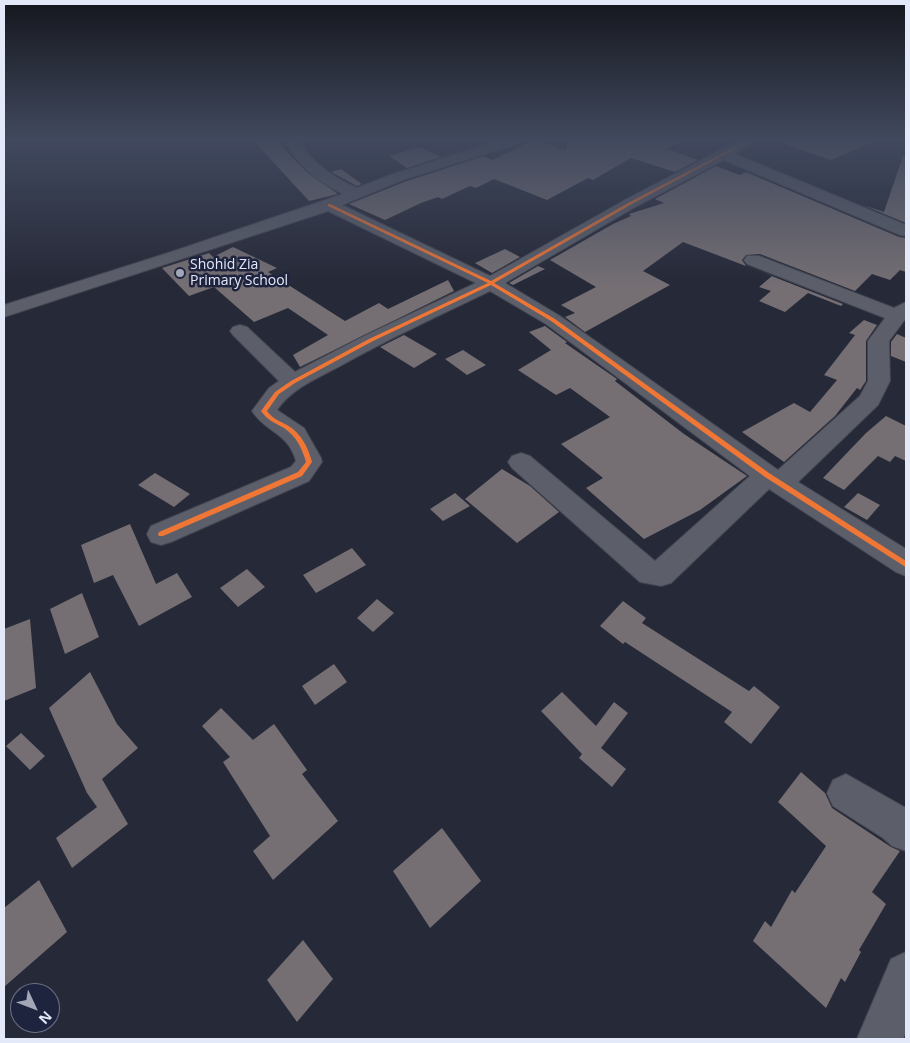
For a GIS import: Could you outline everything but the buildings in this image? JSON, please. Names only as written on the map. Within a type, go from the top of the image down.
[{"type":"street","points":[[345,189],[356,194]]},
{"type":"street","points":[[4,311],[329,205],[369,189]]},
{"type":"street","points":[[161,534],[300,474],[309,462],[295,433],[268,417],[264,411],[277,393],[293,382],[371,340],[491,283],[658,189]]},
{"type":"street","points":[[805,189],[906,231]]},
{"type":"street","points":[[329,205],[491,283],[553,320],[773,479],[906,564]]},
{"type":"street","points":[[521,462],[639,565],[650,573],[661,574],[870,400],[879,380],[878,340],[902,312],[753,260]]},
{"type":"street","points":[[240,331],[293,382]]},
{"type":"street","points":[[846,793],[903,821]]},
{"type":"street","points":[[880,1039],[906,974]]},
{"type":"cycle path","points":[[161,534],[300,474],[309,462],[306,451],[298,437],[264,411],[277,393],[293,382],[371,340],[491,283],[658,189]]},
{"type":"cycle path","points":[[329,205],[491,283],[553,320],[767,475],[906,564]]},
{"type":"place","name":"Shohid Zia Primary School","points":[[180,273]]}]
